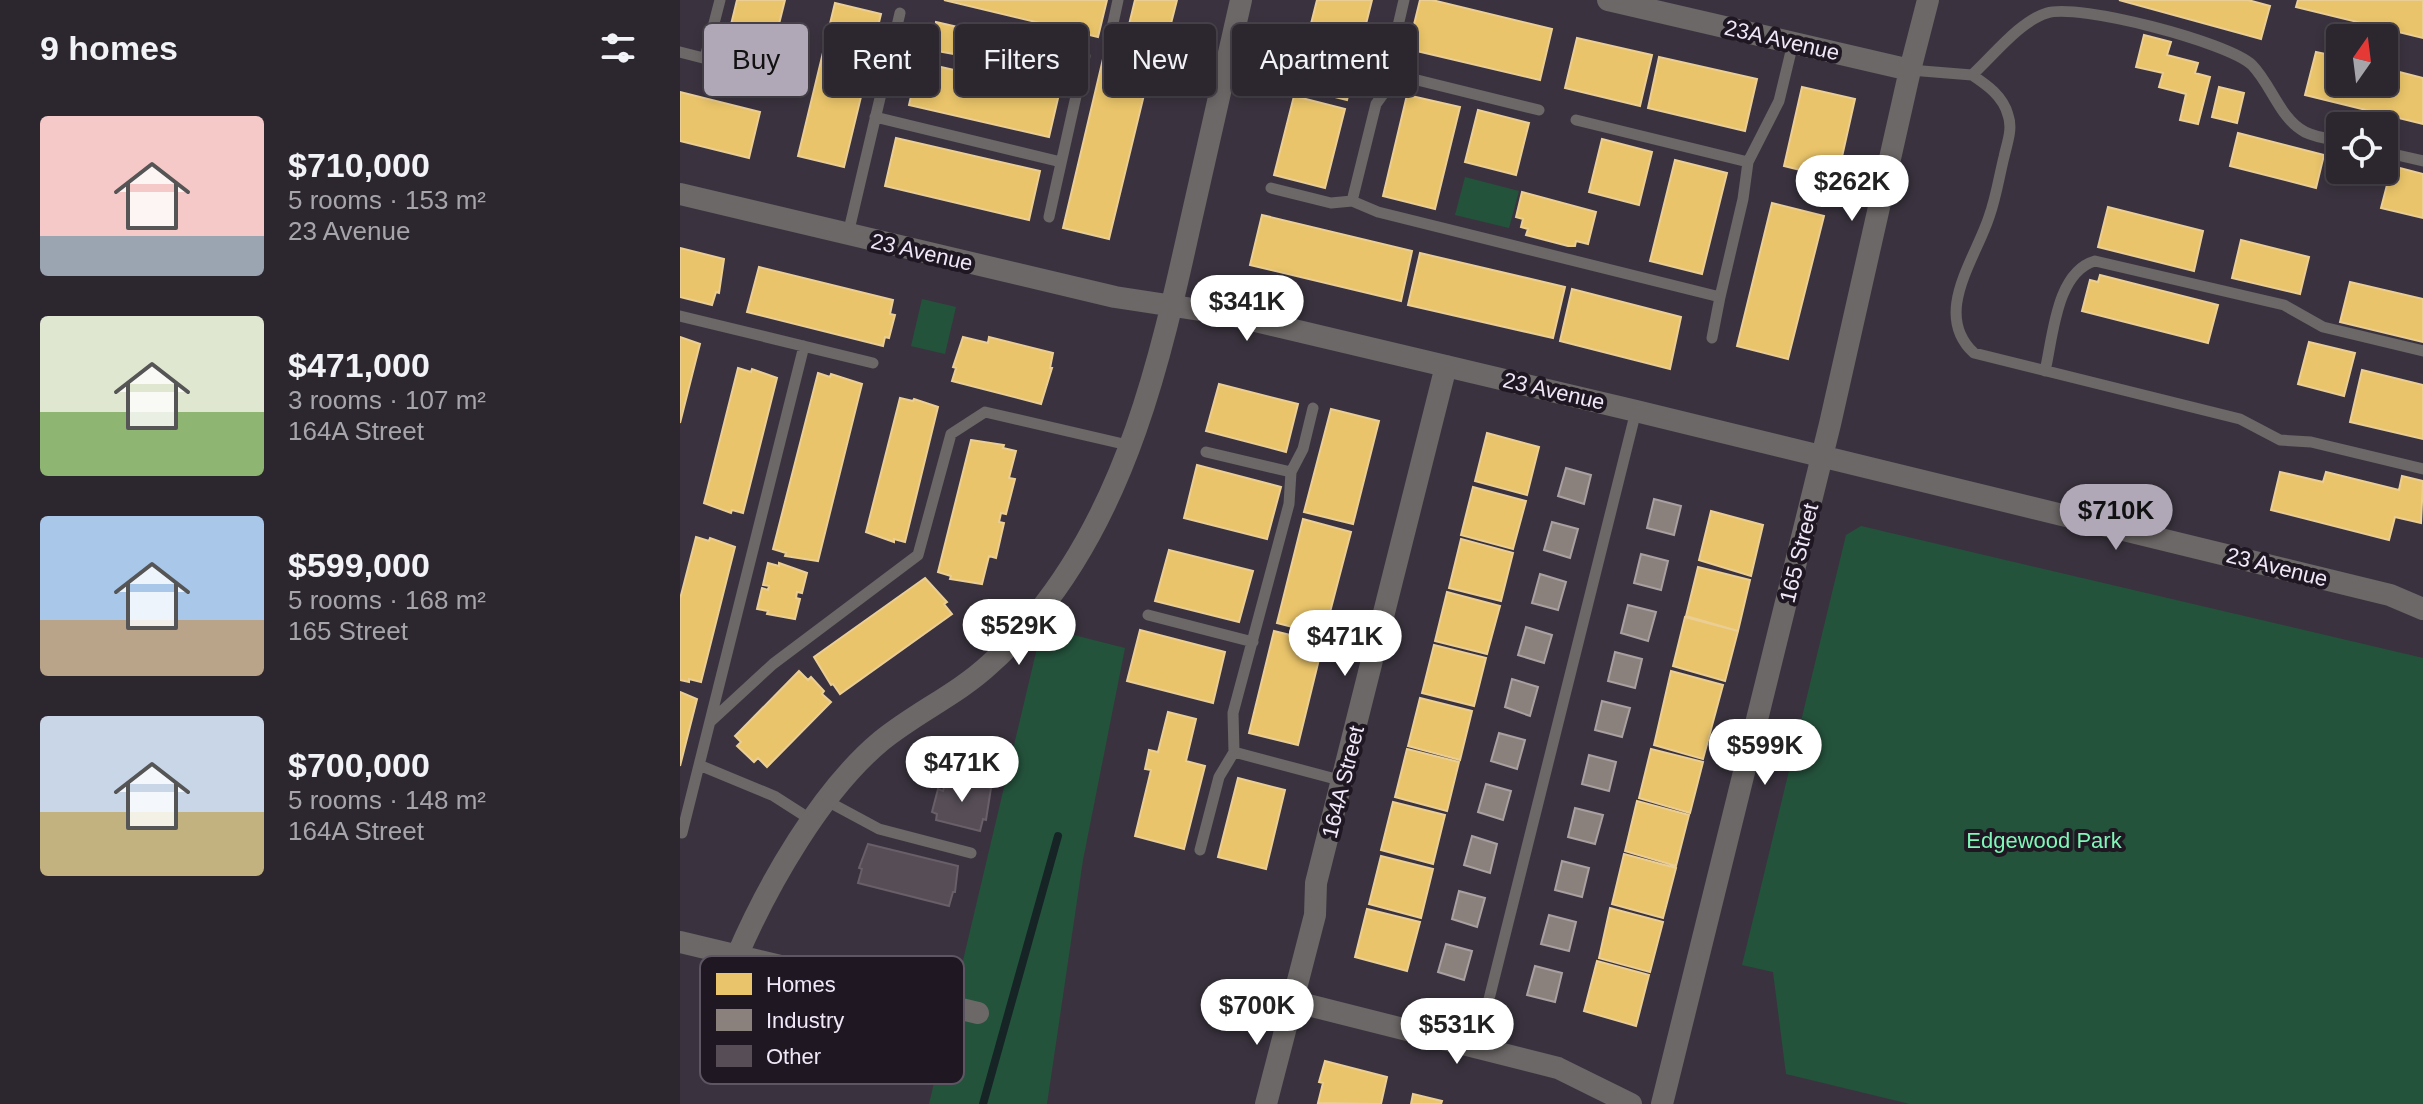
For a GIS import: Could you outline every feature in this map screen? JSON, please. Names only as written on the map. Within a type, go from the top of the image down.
[{"type":"street","points":[[680,942],[737,956],[776,876],[841,782],[881,742],[989,665],[1035,617],[1062,580],[1132,446],[1161,352],[1241,0]]},
{"type":"street","name":"23A Avenue","points":[[1608,0],[1634,3],[1910,70]]},
{"type":"street","name":"165 Street","points":[[1662,1104],[1822,458],[1928,0]]},
{"type":"street","name":"23 Avenue","points":[[680,194],[1115,297],[1226,314],[1636,411],[2390,595],[2423,609]]},
{"type":"street","name":"164A Street","points":[[1266,1104],[1315,915],[1316,883],[1446,366]]},
{"type":"street","points":[[1292,1001],[1558,1068],[1631,1104]]},
{"type":"street","points":[[964,1010],[978,1013]]},
{"type":"lane","points":[[714,24],[720,0]]},
{"type":"lane","points":[[1113,24],[1118,0]]},
{"type":"lane","points":[[1398,24],[1404,0]]},
{"type":"lane","points":[[1972,75],[2019,30],[2052,6],[2134,23],[2228,49],[2251,64],[2294,124],[2304,131],[2326,137]]},
{"type":"lane","points":[[848,234],[900,13]]},
{"type":"lane","points":[[1712,338],[1743,199],[1748,162],[1779,101],[1793,43]]},
{"type":"lane","points":[[680,52],[704,58]]},
{"type":"lane","points":[[1910,70],[1972,75],[1992,89],[2008,115],[2010,131],[1989,218],[1958,294],[1958,331],[1974,353],[2240,419],[2287,442],[2311,442],[2423,469]]},
{"type":"lane","points":[[1417,80],[1539,110]]},
{"type":"lane","points":[[1049,217],[1076,96]]},
{"type":"lane","points":[[1352,201],[1376,104],[1382,96]]},
{"type":"lane","points":[[875,117],[1061,162]]},
{"type":"lane","points":[[1576,120],[1748,162]]},
{"type":"lane","points":[[2398,155],[2423,161]]},
{"type":"lane","points":[[1271,188],[1331,203],[1352,201],[1378,212],[1720,297]]},
{"type":"lane","points":[[2045,371],[2067,283],[2081,266],[2095,261],[2284,305],[2323,327],[2423,351]]},
{"type":"lane","points":[[680,316],[873,363]]},
{"type":"lane","points":[[682,833],[804,346]]},
{"type":"lane","points":[[1200,850],[1219,777],[1234,752],[1233,713],[1289,504],[1291,472],[1303,449],[1313,408]]},
{"type":"lane","points":[[1477,1047],[1636,411]]},
{"type":"lane","points":[[710,722],[773,664],[918,555],[951,434],[985,412],[1132,446]]},
{"type":"lane","points":[[1206,452],[1291,472]]},
{"type":"lane","points":[[1148,615],[1253,642]]},
{"type":"lane","points":[[1234,752],[1343,781]]},
{"type":"lane","points":[[699,765],[774,796],[813,821]]},
{"type":"lane","points":[[827,801],[879,829],[971,853]]},
{"type":"green space","points":[[1465,177],[1519,191],[1509,228],[1455,215]]},
{"type":"green space","points":[[922,299],[956,307],[945,354],[911,346]]},
{"type":"green space","name":"Edgewood Park","points":[[1861,526],[2423,658],[2423,1104],[1910,1104],[1786,1074],[1773,972],[1742,965],[1846,535]]},
{"type":"green space","points":[[1042,627],[1125,648],[1083,860],[1047,1104],[929,1104],[934,1084],[964,1084],[964,956]]},
{"type":"building: Homes","points":[[737,0],[785,0],[779,24],[731,24]]},
{"type":"building: Homes","points":[[944,0],[1107,0],[1098,37],[1088,35],[1088,24],[1044,24]]},
{"type":"building: Homes","points":[[1135,0],[1177,0],[1171,24],[1129,24]]},
{"type":"building: Homes","points":[[1317,0],[1372,0],[1366,24],[1311,24]]},
{"type":"building: Homes","points":[[1420,0],[1432,0],[1552,29],[1540,80],[1417,51],[1417,24],[1414,24]]},
{"type":"building: Homes","points":[[2119,0],[2248,0],[2270,6],[2261,39]]},
{"type":"building: Homes","points":[[2298,0],[2423,0],[2423,38],[2398,32],[2398,24],[2366,24],[2296,7]]},
{"type":"building: Homes","points":[[835,3],[881,14],[879,24],[830,24]]},
{"type":"building: Homes","points":[[936,22],[955,26],[955,54],[939,51],[939,24]]},
{"type":"building: Homes","points":[[2144,35],[2171,42],[2167,55],[2198,63],[2195,73],[2210,77],[2198,124],[2180,120],[2186,94],[2159,87],[2163,73],[2136,67]]},
{"type":"building: Homes","points":[[1577,38],[1652,55],[1640,106],[1565,88]]},
{"type":"building: Homes","points":[[824,48],[824,96],[861,96],[844,167],[798,156]]},
{"type":"building: Homes","points":[[2316,52],[2326,54],[2326,96],[2398,96],[2398,72],[2423,78],[2423,124],[2398,118],[2398,112],[2374,112],[2305,95]]},
{"type":"building: Homes","points":[[1659,57],[1757,79],[1745,131],[1648,108]]},
{"type":"building: Homes","points":[[1104,59],[1104,96],[1144,96],[1109,239],[1063,228]]},
{"type":"building: Homes","points":[[939,67],[955,70],[955,96],[1059,96],[1049,137],[909,105],[911,96],[939,96]]},
{"type":"building: Homes","points":[[1802,87],[1855,99],[1837,179],[1784,166]]},
{"type":"building: Homes","points":[[2219,87],[2244,93],[2237,123],[2212,117]]},
{"type":"building: Homes","points":[[680,92],[760,112],[749,158],[680,141]]},
{"type":"building: Homes","points":[[1294,96],[1345,109],[1325,188],[1274,175]]},
{"type":"building: Homes","points":[[1407,96],[1460,107],[1435,209],[1383,196]]},
{"type":"building: Homes","points":[[1478,110],[1529,123],[1516,175],[1465,162]]},
{"type":"building: Homes","points":[[2238,133],[2324,155],[2316,188],[2230,166]]},
{"type":"building: Homes","points":[[896,138],[1040,171],[1029,220],[885,186]]},
{"type":"building: Homes","points":[[1602,139],[1652,152],[1639,205],[1589,192]]},
{"type":"building: Homes","points":[[1675,160],[1727,173],[1702,274],[1650,261]]},
{"type":"building: Homes","points":[[2398,168],[2423,174],[2423,218],[2381,208],[2387,184],[2398,184]]},
{"type":"building: Homes","points":[[1522,192],[1596,212],[1588,244],[1576,241],[1575,246],[1568,246],[1526,235],[1528,229],[1521,227],[1523,219],[1516,217]]},
{"type":"building: Homes","points":[[1772,203],[1824,216],[1788,359],[1737,346]]},
{"type":"building: Homes","points":[[2108,207],[2203,231],[2194,271],[2098,247]]},
{"type":"building: Homes","points":[[1262,215],[1412,251],[1401,301],[1250,265]]},
{"type":"building: Homes","points":[[2241,240],[2309,257],[2300,294],[2232,278]]},
{"type":"building: Homes","points":[[680,248],[724,259],[719,293],[716,292],[712,305],[680,297]]},
{"type":"building: Homes","points":[[1420,253],[1565,287],[1553,338],[1408,305]]},
{"type":"building: Homes","points":[[759,267],[893,300],[890,314],[895,315],[889,338],[885,337],[883,346],[747,312]]},
{"type":"building: Homes","points":[[2100,275],[2218,305],[2208,343],[2082,311],[2090,280],[2098,282]]},
{"type":"building: Homes","points":[[2350,282],[2423,299],[2423,342],[2340,322]]},
{"type":"building: Homes","points":[[1572,289],[1681,317],[1670,369],[1560,341]]},
{"type":"building: Homes","points":[[680,337],[700,344],[680,423]]},
{"type":"building: Homes","points":[[963,337],[988,343],[989,337],[1053,353],[1052,368],[1041,404],[952,381],[956,368],[953,367]]},
{"type":"building: Homes","points":[[2309,342],[2355,353],[2344,396],[2298,384]]},
{"type":"building: Homes","points":[[738,368],[751,372],[752,369],[777,378],[743,513],[732,510],[731,513],[704,503]]},
{"type":"building: Homes","points":[[2362,370],[2423,385],[2423,439],[2350,422]]},
{"type":"building: Homes","points":[[818,373],[862,384],[818,561],[785,556],[786,553],[773,549]]},
{"type":"building: Homes","points":[[1219,384],[1298,404],[1286,452],[1206,431]]},
{"type":"building: Homes","points":[[900,398],[938,407],[905,542],[894,539],[894,542],[866,532]]},
{"type":"building: Homes","points":[[1331,409],[1379,421],[1353,524],[1304,512]]},
{"type":"building: Homes","points":[[1487,433],[1539,447],[1527,495],[1475,481]]},
{"type":"building: Homes","points":[[971,440],[1004,445],[1003,448],[1016,451],[1009,478],[1015,479],[1006,514],[1001,513],[999,522],[1004,523],[996,558],[989,556],[982,584],[950,579],[951,576],[938,572]]},
{"type":"building: Homes","points":[[1197,465],[1281,487],[1267,539],[1184,518]]},
{"type":"building: Homes","points":[[2280,472],[2323,482],[2326,472],[2399,490],[2402,476],[2423,481],[2421,523],[2395,517],[2389,540],[2271,510]]},
{"type":"building: Homes","points":[[1473,487],[1526,501],[1513,549],[1461,535]]},
{"type":"building: Homes","points":[[1711,511],[1763,525],[1751,576],[1699,560]]},
{"type":"building: Homes","points":[[1303,519],[1351,532],[1324,635],[1277,623]]},
{"type":"building: Homes","points":[[696,537],[709,541],[710,538],[735,547],[701,682],[689,679],[689,682],[680,680],[680,599]]},
{"type":"building: Homes","points":[[1461,539],[1513,553],[1501,601],[1449,588]]},
{"type":"building: Homes","points":[[1169,550],[1253,571],[1239,622],[1155,601]]},
{"type":"building: Homes","points":[[768,563],[779,566],[779,563],[807,573],[802,593],[797,592],[796,598],[800,599],[795,619],[757,609],[762,588],[768,590],[769,586],[763,585]]},
{"type":"building: Homes","points":[[1698,567],[1750,580],[1738,631],[1686,616]]},
{"type":"building: Homes","points":[[925,578],[947,602],[944,604],[952,614],[840,694],[814,657]]},
{"type":"building: Homes","points":[[1447,592],[1500,606],[1487,654],[1435,641]]},
{"type":"building: Homes","points":[[1685,617],[1738,631],[1725,681],[1673,666]]},
{"type":"building: Homes","points":[[1140,630],[1225,652],[1213,703],[1127,681]]},
{"type":"building: Homes","points":[[1274,631],[1323,643],[1298,745],[1249,733]]},
{"type":"building: Homes","points":[[1434,645],[1486,658],[1474,706],[1422,693]]},
{"type":"building: Homes","points":[[799,671],[808,680],[811,677],[831,702],[767,767],[758,758],[754,762],[737,746],[741,742],[735,736]]},
{"type":"building: Homes","points":[[1671,671],[1723,685],[1703,759],[1654,745]]},
{"type":"building: Homes","points":[[680,692],[697,699],[680,766]]},
{"type":"building: Homes","points":[[1420,698],[1472,711],[1460,760],[1408,746]]},
{"type":"building: Homes","points":[[1168,712],[1196,719],[1186,761],[1205,766],[1184,849],[1135,836],[1151,770],[1145,769],[1149,750],[1158,752]]},
{"type":"building: Homes","points":[[1407,749],[1459,762],[1447,811],[1395,797]]},
{"type":"building: Homes","points":[[1651,749],[1703,762],[1690,813],[1639,798]]},
{"type":"building: Homes","points":[[1238,778],[1285,790],[1266,869],[1218,857]]},
{"type":"building: Homes","points":[[1637,801],[1689,815],[1676,866],[1625,851]]},
{"type":"building: Homes","points":[[1393,802],[1445,815],[1433,864],[1381,850]]},
{"type":"building: Homes","points":[[1624,854],[1676,868],[1663,918],[1612,904]]},
{"type":"building: Homes","points":[[1381,856],[1433,869],[1421,918],[1369,904]]},
{"type":"building: Homes","points":[[1610,908],[1663,922],[1650,972],[1599,958]]},
{"type":"building: Homes","points":[[1367,909],[1420,922],[1407,971],[1355,957]]},
{"type":"building: Homes","points":[[1597,961],[1649,975],[1636,1026],[1584,1011]]},
{"type":"building: Homes","points":[[1325,1061],[1387,1077],[1381,1104],[1318,1103],[1323,1083],[1319,1082]]},
{"type":"building: Homes","points":[[1413,1094],[1442,1101],[1441,1104],[1411,1104]]},
{"type":"building: Industry","points":[[1566,468],[1591,475],[1584,504],[1558,496]]},
{"type":"building: Industry","points":[[1654,499],[1681,506],[1674,535],[1647,528]]},
{"type":"building: Industry","points":[[1552,522],[1578,529],[1570,558],[1544,550]]},
{"type":"building: Industry","points":[[1641,554],[1668,561],[1661,590],[1634,583]]},
{"type":"building: Industry","points":[[1540,574],[1566,582],[1558,610],[1532,603]]},
{"type":"building: Industry","points":[[1628,605],[1656,612],[1648,641],[1621,633]]},
{"type":"building: Industry","points":[[1526,627],[1552,635],[1544,663],[1518,655]]},
{"type":"building: Industry","points":[[1615,652],[1642,659],[1635,688],[1608,681]]},
{"type":"building: Industry","points":[[1512,679],[1538,687],[1530,716],[1505,707]]},
{"type":"building: Industry","points":[[1602,701],[1630,708],[1622,737],[1595,730]]},
{"type":"building: Industry","points":[[1499,733],[1525,740],[1517,769],[1491,761]]},
{"type":"building: Industry","points":[[1589,755],[1616,762],[1609,791],[1582,784]]},
{"type":"building: Industry","points":[[1486,784],[1511,791],[1503,820],[1478,812]]},
{"type":"building: Industry","points":[[1575,808],[1603,815],[1595,844],[1568,837]]},
{"type":"building: Industry","points":[[1472,836],[1497,844],[1490,873],[1464,865]]},
{"type":"building: Industry","points":[[1562,861],[1589,868],[1582,897],[1555,890]]},
{"type":"building: Industry","points":[[1459,891],[1485,898],[1477,927],[1452,919]]},
{"type":"building: Industry","points":[[1549,915],[1576,922],[1569,951],[1541,944]]},
{"type":"building: Industry","points":[[1446,944],[1472,951],[1464,980],[1438,972]]},
{"type":"building: Industry","points":[[1535,966],[1562,973],[1555,1002],[1527,995]]},
{"type":"building: Other","points":[[947,777],[991,788],[986,820],[983,819],[980,831],[936,820],[937,814],[932,812],[938,789],[943,791]]},
{"type":"building: Other","points":[[868,844],[958,866],[955,892],[949,906],[858,883],[862,869],[859,868]]},
{"type":"waterway","points":[[983,1104],[1058,836]]}]
